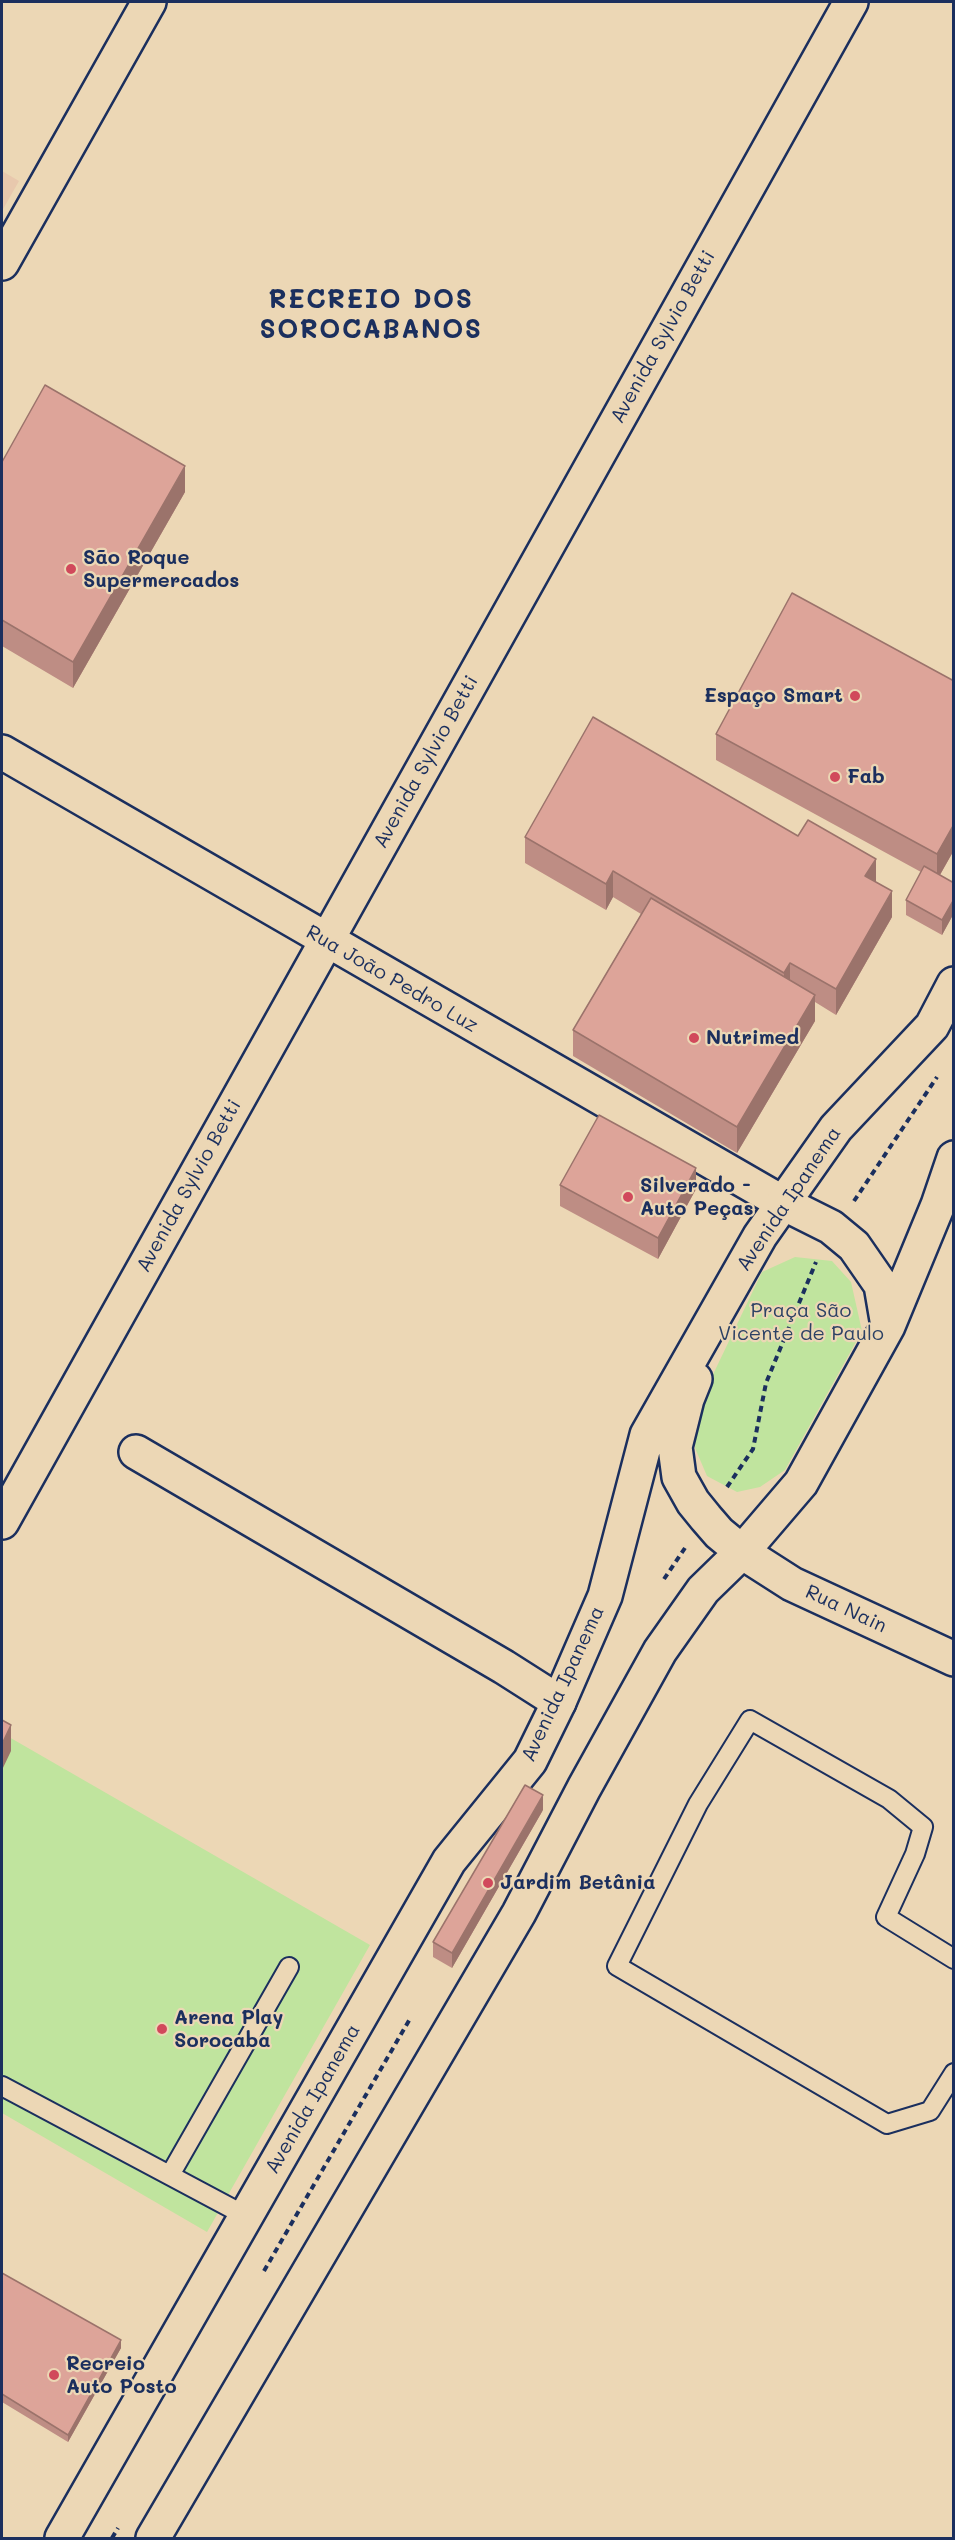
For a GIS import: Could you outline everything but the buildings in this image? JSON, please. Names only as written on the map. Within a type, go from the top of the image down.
[{"type":"main road","points":[[2,263],[149,2]]},
{"type":"main road","name":"Avenida Sylvio Betti","points":[[2,1522],[851,2]]},
{"type":"main road","name":"Rua João Pedro Luz","points":[[2,752],[783,1203],[831,1227],[854,1246],[881,1285],[888,1326]]},
{"type":"main road","name":"Avenida Ipanema","points":[[62,2538],[449,1861],[530,1761],[559,1702],[605,1596],[647,1435],[760,1236],[836,1128],[932,1026],[954,984]]},
{"type":"main road","points":[[153,2538],[519,1913],[584,1788],[660,1651],[704,1590],[742,1552],[801,1483],[888,1326],[938,1204],[954,1158]]},
{"type":"main road","name":"Rua Nain","points":[[735,1280],[687,1399],[675,1447],[679,1477],[706,1518],[719,1533],[742,1552],[792,1584],[954,1659]]},
{"type":"main road","points":[[136,1452],[504,1667],[559,1702]]},
{"type":"lane","points":[[954,1959],[886,1917],[915,1854],[923,1827],[888,1800],[750,1720],[698,1804],[617,1966],[887,2124],[930,2112],[954,2073]]},
{"type":"lane","points":[[170,2175],[289,1967]]},
{"type":"lane","points":[[2,2086],[246,2216]]},
{"type":"path","points":[[673,1565],[753,1449],[766,1383],[831,1227],[851,1206],[941,1071]]},
{"type":"shaded area","points":[[2,171],[19,181],[2,211]]},
{"type":"green space","name":"Praça São Vicente de Paulo","points":[[795,1257],[832,1261],[851,1282],[862,1331],[785,1470],[760,1487],[737,1492],[707,1476],[695,1448],[696,1410],[762,1272]]},
{"type":"green space","name":"Arena Play Sorocaba","points":[[2,1733],[370,1945],[207,2232],[2,2113]]},
{"type":"place","name":"São Roque Supermercados","points":[[71,569]]},
{"type":"place","name":"Espaço Smart","points":[[855,696]]},
{"type":"place","name":"Fab","points":[[835,777]]},
{"type":"place","name":"Nutrimed","points":[[694,1038]]},
{"type":"place","name":"Silverado - Auto Peças","points":[[628,1197]]},
{"type":"place","name":"Jardim Betânia","points":[[488,1883]]},
{"type":"place","name":"Arena Play Sorocaba","points":[[162,2029]]},
{"type":"place","name":"Recreio Auto Posto","points":[[54,2375]]},
{"type":"district","name":"RECREIO DOS SOROCABANOS","points":[[371,315]]}]
